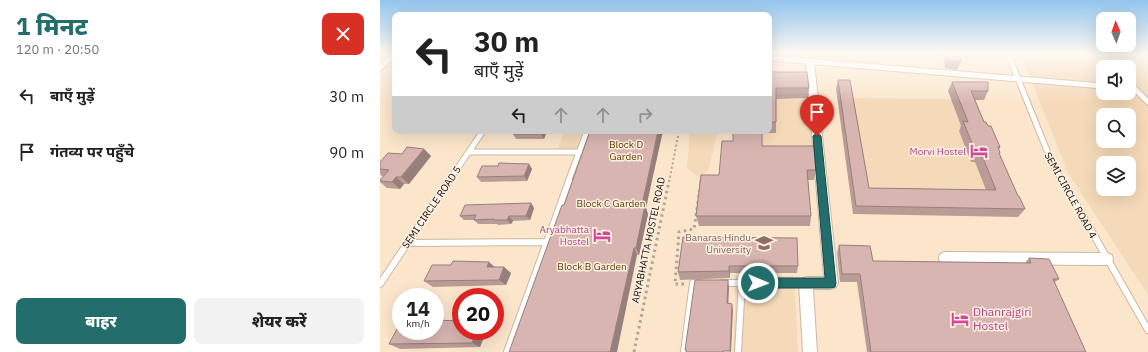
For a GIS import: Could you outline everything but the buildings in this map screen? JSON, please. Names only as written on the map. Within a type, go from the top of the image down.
[{"type":"street","points":[[810,352],[806,283],[831,283],[811,70]]},
{"type":"street","points":[[945,258],[1107,259]]},
{"type":"lane","points":[[913,70],[1096,85]]},
{"type":"lane","name":"SEMI CIRCLE ROAD 4","points":[[1015,70],[1052,164],[1148,330]]},
{"type":"lane","points":[[1136,90],[1148,102]]},
{"type":"lane","name":"SEMI CIRCLE ROAD 5","points":[[380,284],[406,243],[481,134]]},
{"type":"lane","points":[[507,352],[586,134]]},
{"type":"lane","points":[[469,152],[580,152]]},
{"type":"lane","points":[[406,243],[548,242]]},
{"type":"lane","points":[[684,352],[693,283],[806,283]]},
{"type":"lane","points":[[738,352],[742,283]]},
{"type":"path","name":"ARYABHATTA HOSTEL ROAD","points":[[634,352],[678,134]]},
{"type":"path","points":[[693,283],[675,284],[679,232],[694,229],[700,183],[704,174]]},
{"type":"path","points":[[700,183],[707,183]]},
{"type":"shaded area","name":"Banaras Hindu University","points":[[380,70],[392,70],[392,134],[772,134],[772,70],[1096,70],[1096,100],[1136,100],[1136,70],[1148,70],[1148,352],[380,352]]},
{"type":"shaded area","points":[[1027,70],[1096,70],[1096,100],[1136,100],[1136,70],[1148,70],[1148,295],[1068,173]]},
{"type":"shaded area","points":[[811,98],[816,157],[762,157],[762,134],[776,133],[772,114],[772,99]]},
{"type":"shaded area","name":"Morvi Hostel","points":[[850,98],[951,99],[963,131],[959,131],[971,162],[975,162],[990,199],[866,197]]},
{"type":"shaded area","points":[[563,134],[581,134],[576,149],[557,150]]},
{"type":"shaded area","points":[[690,134],[717,134],[708,171],[699,177],[687,168]]},
{"type":"shaded area","points":[[736,276],[794,276],[798,352],[733,352]]},
{"type":"place","name":"Morvi Hostel","points":[[979,151]]},
{"type":"place","name":"Aryabhatta Hostel","points":[[602,235]]},
{"type":"place","name":"Banaras Hindu University","points":[[764,243]]},
{"type":"place","name":"Dhanrajgiri Hostel","points":[[960,319]]},
{"type":"route","points":[[758,283],[831,283],[817,136]]},
{"type":"park label","name":"Block D Garden","points":[[626,150]]},
{"type":"park label","name":"Block C Garden","points":[[611,203]]},
{"type":"park label","name":"Block B Garden","points":[[592,266]]}]
